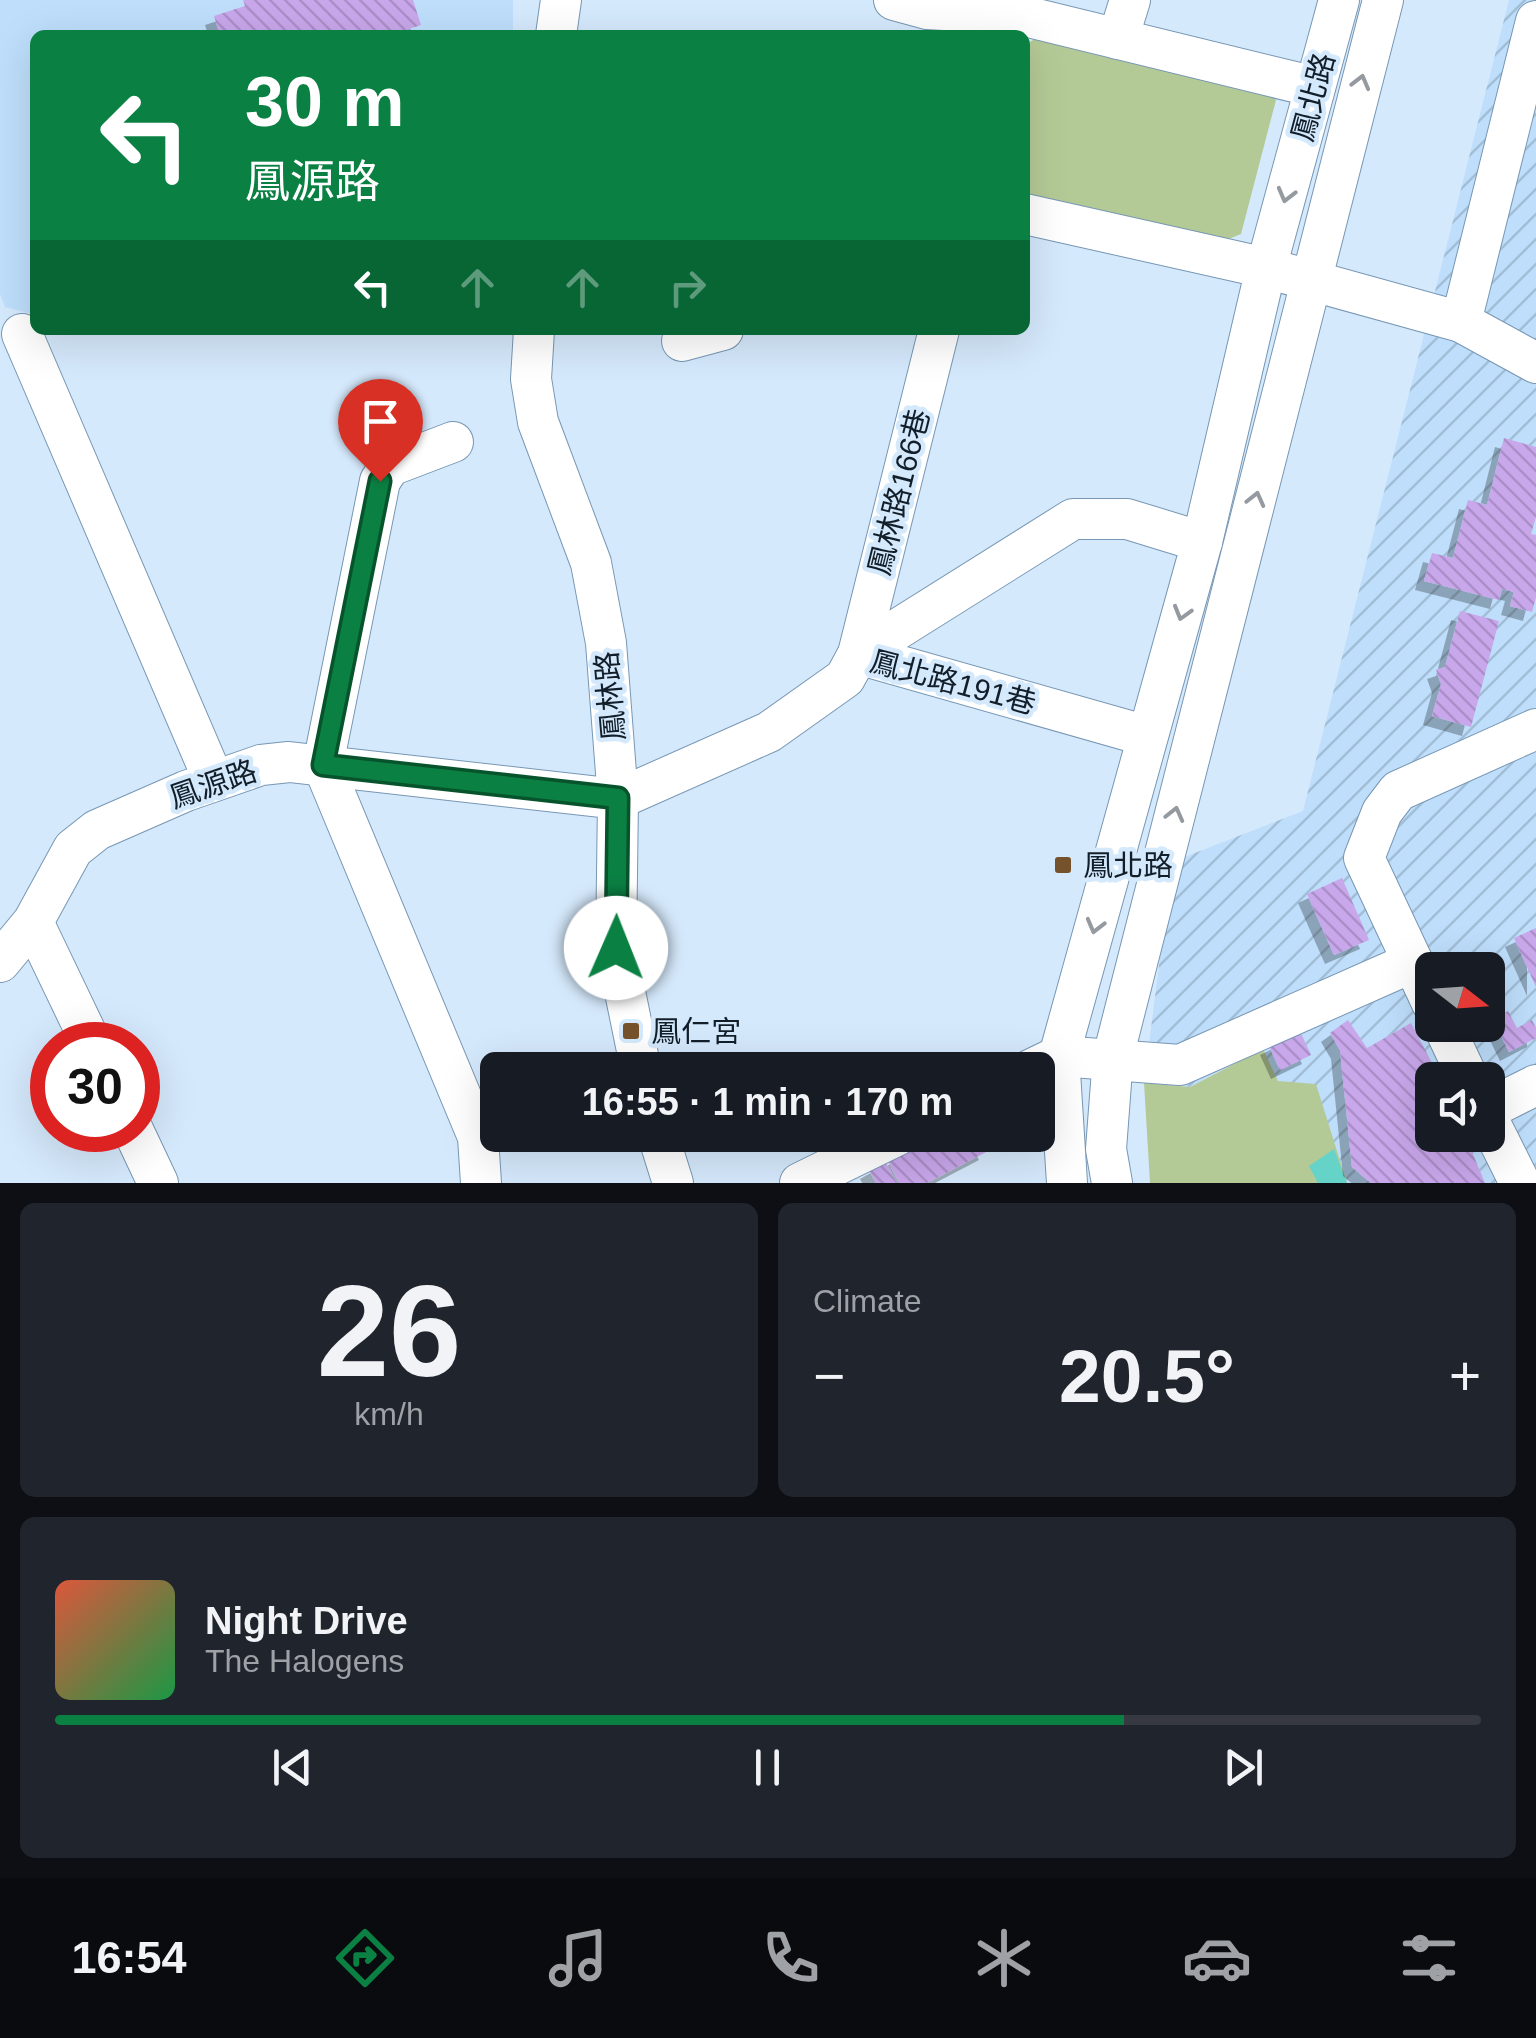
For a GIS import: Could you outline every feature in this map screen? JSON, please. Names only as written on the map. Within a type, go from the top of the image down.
[{"type":"street","points":[[557,30],[561,0]]},
{"type":"street","points":[[894,0],[928,9],[1016,16],[1315,88]]},
{"type":"street","points":[[1118,39],[1130,0]]},
{"type":"street","name":"鳳北路","points":[[1048,1052],[1147,736],[1202,542],[1266,268],[1339,0]]},
{"type":"street","name":"鳳北路","points":[[1112,1183],[1106,1149],[1113,1057],[1382,0]]},
{"type":"street","points":[[1461,322],[1520,142],[1536,21]]},
{"type":"street","points":[[1030,215],[1266,268],[1461,322],[1536,363]]},
{"type":"street","name":"鳳林路","points":[[534,335],[531,379],[538,422],[591,563],[606,642],[618,798],[616,948],[637,1052]]},
{"type":"street","points":[[682,341],[704,335]]},
{"type":"street","name":"鳳林路166巷","points":[[858,654],[939,335]]},
{"type":"street","points":[[12,336],[214,781]]},
{"type":"street","points":[[454,442],[390,466],[380,481],[323,765],[478,1137],[482,1183]]},
{"type":"street","points":[[858,654],[1073,520],[1127,518],[1202,542]]},
{"type":"street","name":"鳳北路191巷","points":[[618,798],[769,732],[845,678],[858,654],[1147,736]]},
{"type":"street","points":[[1415,966],[1364,858],[1382,812],[1398,791],[1536,729]]},
{"type":"street","name":"鳳源路","points":[[0,962],[32,922],[63,863],[96,830],[262,765],[323,765],[618,798]]},
{"type":"street","points":[[32,922],[81,1022]]},
{"type":"street","points":[[1055,1062],[1113,1057],[1180,1066],[1413,962]]},
{"type":"street","points":[[1505,1101],[1536,1086]]},
{"type":"street","name":"鳳北路","points":[[1055,1118],[1067,1183]]},
{"type":"street","points":[[143,1152],[156,1182]]},
{"type":"street","points":[[663,1152],[673,1183]]},
{"type":"street","points":[[800,1183],[863,1152]]},
{"type":"street","points":[[1504,1152],[1520,1183]]},
{"type":"shaded area","points":[[0,0],[513,0],[513,30],[30,30],[30,313],[5,307],[0,294]]},
{"type":"shaded area","points":[[1509,0],[1536,0],[1536,1183],[1347,1183],[1334,1149],[1278,1081],[1262,1049],[1190,1087],[1144,1083],[1161,950],[1182,858],[1303,811]]},
{"type":"shaded area","points":[[1045,32],[1259,83],[1276,100],[1241,234],[1219,243],[1030,201],[1030,42]]},
{"type":"shaded area","points":[[1263,1049],[1278,1081],[1316,1084],[1347,1183],[1150,1183],[1144,1083],[1190,1087]]},
{"type":"shaded area","points":[[1334,1149],[1347,1183],[1318,1183],[1309,1166]]},
{"type":"building","points":[[243,0],[413,0],[421,25],[406,30],[218,30],[214,16],[245,6]]},
{"type":"building","points":[[1504,438],[1536,447],[1536,517],[1531,534],[1536,535],[1536,597],[1532,612],[1510,606],[1514,592],[1502,589],[1499,600],[1424,581],[1432,553],[1453,558],[1468,500],[1487,505]]},
{"type":"building","points":[[1460,611],[1499,621],[1471,727],[1432,716],[1441,684],[1436,670],[1445,667]]},
{"type":"building","points":[[1342,878],[1369,940],[1334,955],[1307,894]]},
{"type":"building","points":[[1536,928],[1536,987],[1514,938]]},
{"type":"building","points":[[1508,1011],[1517,1028],[1532,1020],[1536,1038],[1509,1052],[1504,1042]]},
{"type":"building","points":[[1348,1020],[1367,1048],[1411,1023],[1415,1042],[1421,1042],[1432,1062],[1415,1062],[1415,1152],[1472,1152],[1485,1183],[1371,1183],[1352,1167],[1340,1050],[1330,1033]]},
{"type":"building","points":[[1300,1031],[1311,1055],[1280,1070],[1269,1046]]},
{"type":"building","points":[[905,1152],[986,1152],[927,1183],[899,1183],[888,1161]]},
{"type":"building","points":[[885,1161],[897,1183],[876,1183],[869,1170]]},
{"type":"place","name":"鳳北路","points":[[1063,865]]},
{"type":"place","name":"鳳仁宮","points":[[631,1031]]},
{"type":"route","points":[[380,481],[323,765],[618,798],[616,948]]}]
